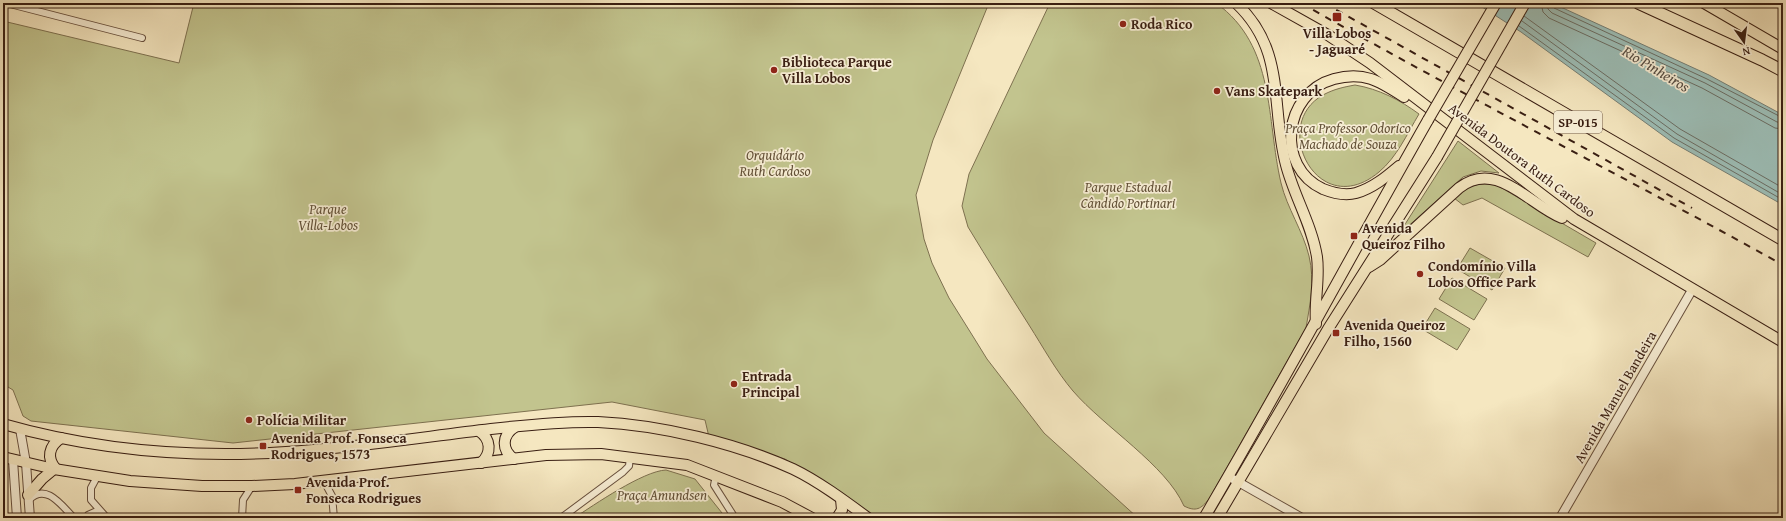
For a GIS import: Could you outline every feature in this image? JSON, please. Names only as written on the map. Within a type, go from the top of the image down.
[{"type":"highway","points":[[1236,3],[1250,18],[1259,32],[1266,46],[1273,67],[1286,165],[1312,237],[1317,258],[1318,281],[1316,324]]},
{"type":"highway","name":"Avenida Doutora Ruth Cardoso","points":[[1271,3],[1350,49],[1574,219],[1692,290],[1783,342]]},
{"type":"highway","name":"SP-015","points":[[1374,3],[1783,240]]},
{"type":"highway","points":[[1204,518],[1316,324],[1402,163],[1496,3]]},
{"type":"highway","points":[[1217,518],[1328,329],[1437,157],[1525,3]]},
{"type":"highway","points":[[1638,3],[1783,71]]},
{"type":"highway","points":[[1704,3],[1783,49]]},
{"type":"highway","points":[[1402,163],[1375,184],[1364,190],[1350,194],[1329,192],[1307,180],[1296,162],[1291,137],[1294,116],[1303,100],[1316,88],[1326,82],[1347,76],[1362,76],[1378,81],[1406,99],[1422,103]]},
{"type":"highway","points":[[1366,269],[1380,260],[1465,183],[1478,178],[1497,180],[1560,217],[1574,219]]},
{"type":"highway","points":[[3,424],[61,438],[148,450],[242,454],[332,448],[515,427],[597,422],[658,429],[702,438],[750,453],[793,469],[841,499],[864,517]]},
{"type":"highway","points":[[514,459],[506,452],[504,440],[507,432],[515,427]]},
{"type":"highway","points":[[479,431],[487,438],[489,448],[488,454],[481,463]]},
{"type":"highway","points":[[55,469],[51,462],[50,454],[55,442],[61,438]]},
{"type":"highway","points":[[8,458],[55,469],[130,481],[168,484],[252,486],[324,481],[546,455],[585,454],[630,457],[688,465],[782,502],[812,518]]},
{"type":"highway","points":[[28,498],[42,479],[55,469]]},
{"type":"highway","points":[[837,518],[842,510],[841,499]]},
{"type":"street","points":[[6,3],[142,38]]},
{"type":"street","name":"Avenida Manuel Bandeira","points":[[1560,518],[1692,290]]},
{"type":"street","points":[[20,429],[26,463],[30,518]]},
{"type":"street","points":[[561,518],[623,472],[629,466],[630,457]]},
{"type":"street","points":[[8,458],[17,518]]},
{"type":"street","points":[[98,475],[89,493],[90,500],[107,518]]},
{"type":"street","points":[[716,475],[714,485],[736,518]]},
{"type":"street","points":[[1229,477],[1302,518]]},
{"type":"street","points":[[324,481],[332,496],[334,518]]},
{"type":"street","points":[[242,518],[243,500],[252,486]]},
{"type":"street","points":[[28,498],[40,493],[48,494],[52,496],[74,518]]},
{"type":"street","points":[[85,518],[99,510]]},
{"type":"green space","name":"Parque Villa-Lobos","points":[[194,3],[989,3],[933,140],[916,195],[924,239],[932,263],[949,298],[987,359],[1044,433],[1138,518],[872,518],[785,459],[709,437],[705,420],[612,402],[233,443],[31,421],[23,416],[13,390],[3,384],[3,21],[179,63]]},
{"type":"green space","name":"Parque Estadual Cândido Portinari","points":[[1050,3],[1216,3],[1235,20],[1249,40],[1259,62],[1270,109],[1276,159],[1281,183],[1303,238],[1311,265],[1312,283],[1310,301],[1306,328],[1209,499],[1201,507],[1195,509],[1184,506],[1175,491],[1149,461],[1086,405],[1073,391],[1050,359],[968,227],[962,206],[969,174]]},
{"type":"green space","name":"Praça Professor Odorico Machado de Souza","points":[[1355,85],[1372,89],[1389,96],[1419,114],[1396,152],[1379,172],[1357,185],[1337,186],[1320,178],[1308,164],[1301,146],[1300,127],[1307,109],[1323,95],[1343,87]]},
{"type":"green space","name":"Praça Professor Odorico Machado de Souza","points":[[1458,141],[1499,173],[1481,171],[1463,177],[1404,230],[1402,229]]},
{"type":"green space","points":[[1479,184],[1493,184],[1500,187],[1596,243],[1588,257],[1482,198],[1463,205],[1454,198],[1464,189]]},
{"type":"green space","points":[[1470,248],[1505,268],[1492,290],[1457,269]]},
{"type":"green space","points":[[1452,278],[1487,299],[1474,320],[1439,299]]},
{"type":"green space","points":[[1435,308],[1470,329],[1457,350],[1422,329]]},
{"type":"green space","name":"Praça Amundsen","points":[[666,470],[695,479],[726,518],[574,518],[632,482],[656,472]]},
{"type":"water","name":"Rio Pinheiros","points":[[1476,3],[1552,3],[1709,75],[1783,115],[1783,205],[1672,142],[1521,32]]},
{"type":"railway","points":[[1301,3],[1421,70],[1783,265]]},
{"type":"railway","points":[[1324,3],[1692,208]]},
{"type":"place","name":"Villa Lobos - Jaguaré","points":[[1337,17]]},
{"type":"place","name":"Roda Rico","points":[[1123,24]]},
{"type":"place","name":"Biblioteca Parque Villa Lobos","points":[[774,70]]},
{"type":"place","name":"Vans Skatepark","points":[[1217,91]]},
{"type":"place","name":"Avenida Queiroz Filho","points":[[1354,236]]},
{"type":"place","name":"Condomínio Villa Lobos Office Park","points":[[1420,274]]},
{"type":"place","name":"Avenida Queiroz Filho, 1560","points":[[1336,333]]},
{"type":"place","name":"Entrada Principal","points":[[734,384]]},
{"type":"place","name":"Polícia Militar","points":[[249,420]]},
{"type":"place","name":"Avenida Prof. Fonseca Rodrigues, 1573","points":[[263,446]]},
{"type":"place","name":"Avenida Prof. Fonseca Rodrigues","points":[[298,490]]},
{"type":"park label","name":"Orquidário Ruth Cardoso","points":[[775,164]]}]
